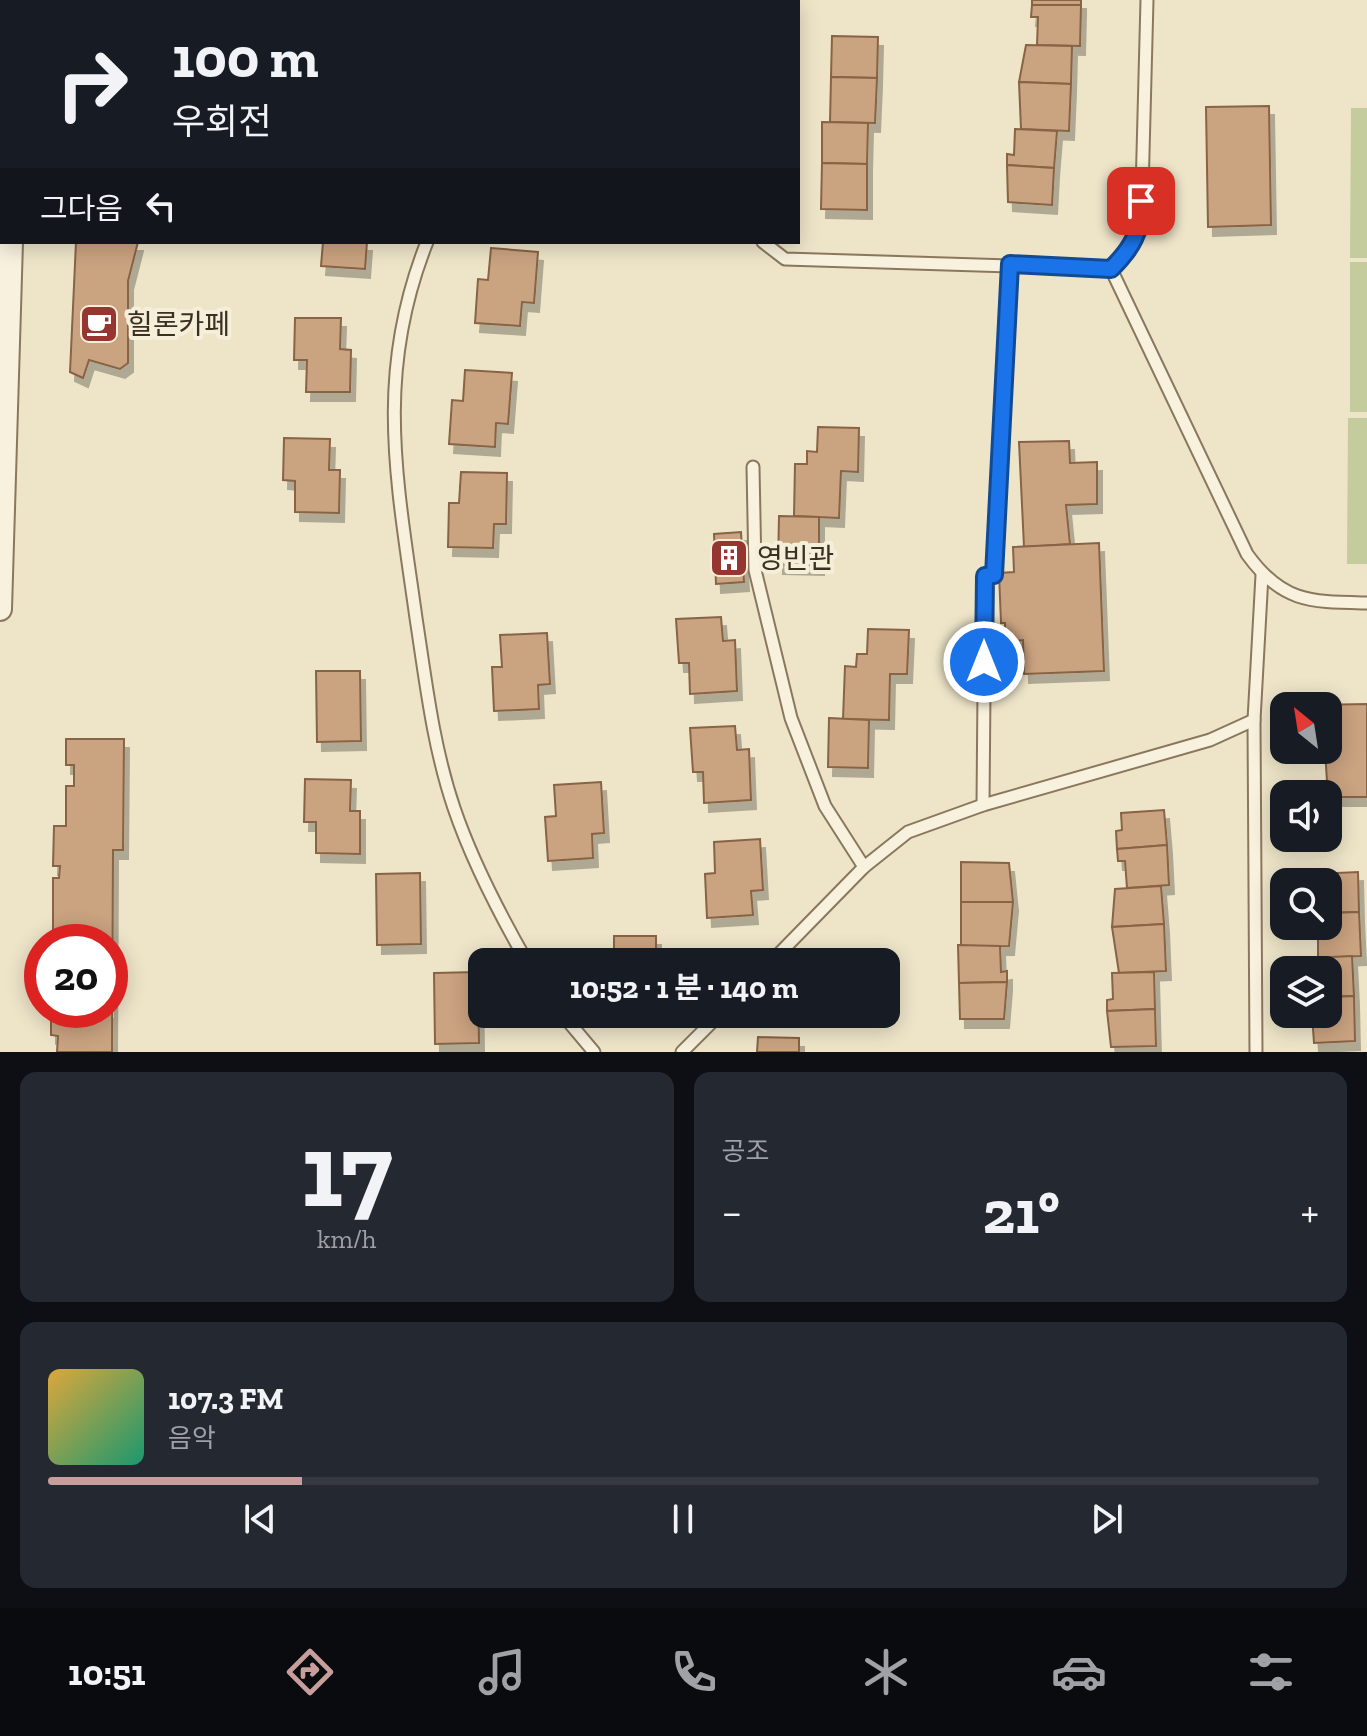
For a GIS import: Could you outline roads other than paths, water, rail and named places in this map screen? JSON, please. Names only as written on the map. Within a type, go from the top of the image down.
[{"type":"street","points":[[0,609],[11,244]]},
{"type":"lane","points":[[766,244],[785,259],[1111,269],[1129,252],[1141,230],[1147,0]]},
{"type":"lane","points":[[426,244],[409,287],[397,344],[391,407],[404,536],[431,725],[454,809],[485,881],[520,948]]},
{"type":"lane","points":[[983,805],[985,576],[994,575],[1010,264]]},
{"type":"lane","points":[[1111,269],[1247,554],[1262,575],[1296,598],[1367,603]]},
{"type":"lane","points":[[753,467],[755,570],[791,718],[825,806],[864,867]]},
{"type":"lane","points":[[1256,1052],[1254,720],[1262,575]]},
{"type":"lane","points":[[785,948],[864,867],[908,832],[983,805],[1210,740],[1254,720]]},
{"type":"lane","points":[[574,1028],[594,1052]]},
{"type":"lane","points":[[682,1052],[706,1028]]},
{"type":"place","name":"힐론카페","points":[[99,324]]},
{"type":"place","name":"영빈관","points":[[729,558]]}]
